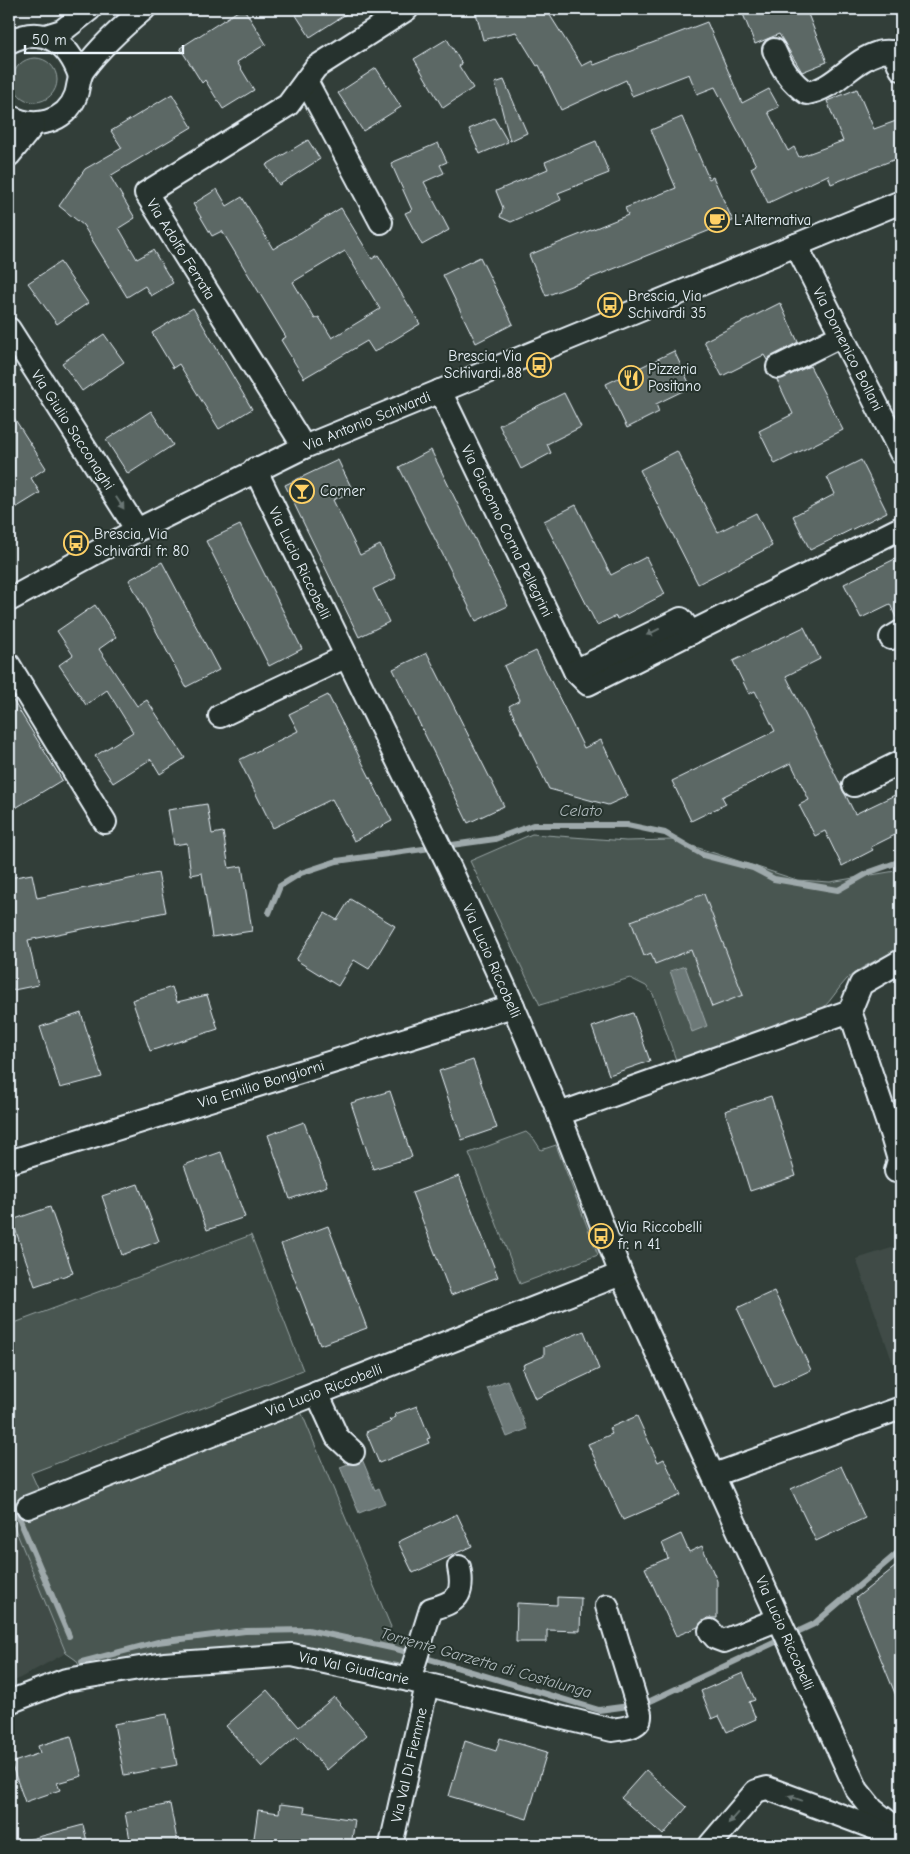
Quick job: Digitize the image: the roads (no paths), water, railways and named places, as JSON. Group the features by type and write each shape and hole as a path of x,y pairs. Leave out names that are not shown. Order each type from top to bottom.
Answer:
{"street":[{"path":"9,42 21,36 40,35 67,28 90,9"},
{"path":"9,116 21,122 34,124 50,121 63,113 76,96 80,76 102,47 144,9"},
{"name":"Via Adolfo Ferrata","path":"304,447 146,193 288,105 316,67 407,9"},
{"path":"9,23 64,47 73,60 80,76"},
{"path":"774,50 781,66 795,86 807,93 821,91 848,70 878,53 899,56"},
{"path":"306,81 381,222"},
{"path":"9,155 34,124"},
{"name":"Via Antonio Schivardi","path":"10,599 137,530 304,447 901,202"},
{"name":"Via Domenico Bollani","path":"796,244 901,453"},
{"name":"Via Giulio Sacconaghi","path":"9,329 137,530"},
{"path":"778,367 842,335"},
{"name":"Via Giacomo Corna Pellegrini","path":"440,391 575,671 588,684 901,528"},
{"name":"Via Lucio Riccobelli","path":"255,470 450,868 513,1006 559,1114 621,1274 857,1790 873,1810 901,1832"},
{"path":"220,716 346,657"},
{"path":"9,665 104,822"},
{"path":"854,785 901,762"},
{"path":"901,961 861,984 850,1011 899,1160 896,1171 901,1168"},
{"name":"Via Emilio Bongiorni","path":"9,1162 513,1006"},
{"path":"559,1114 850,1011"},
{"name":"Via Lucio Riccobelli","path":"28,1507 621,1274"},
{"path":"317,1393 337,1437 352,1452"},
{"path":"714,1475 901,1408"},
{"name":"Via Val Di Fiemme","path":"392,1845 420,1643 431,1609 452,1603 458,1594 462,1584 459,1567"},
{"name":"Via Val Giudicarie","path":"9,1702 66,1680 164,1664 292,1655 416,1677 612,1730 638,1712 607,1606"},
{"path":"710,1631 716,1638 724,1640 784,1631"},
{"path":"710,1845 756,1791 767,1788 901,1838"},
{"path":"834,1812 851,1807 857,1790"}],"waterway":[{"name":"Celato","path":"269,913 280,886 301,873 337,861 495,839 533,825 627,825 665,833 703,855 753,868 774,879 838,890 870,872 901,861"},
{"name":"Torrente Garzetta di Costalunga","path":"9,1494 69,1636"},
{"name":"Torrente Garzetta di Costalunga","path":"82,1662 158,1642 245,1631 308,1630 396,1649 599,1710 644,1704 814,1624 901,1550"}],"place":[{"name":"L'Alternativa","path":"717,220"},
{"name":"Brescia, Via Schivardi 35","path":"610,305"},
{"name":"Brescia, Via Schivardi 88","path":"539,365"},
{"name":"Pizzeria Positano","path":"631,378"},
{"name":"Corner","path":"302,491"},
{"name":"Brescia, Via Schivardi fr. 80","path":"76,543"},
{"name":"Via Riccobelli fr. n 41","path":"601,1236"}]}
